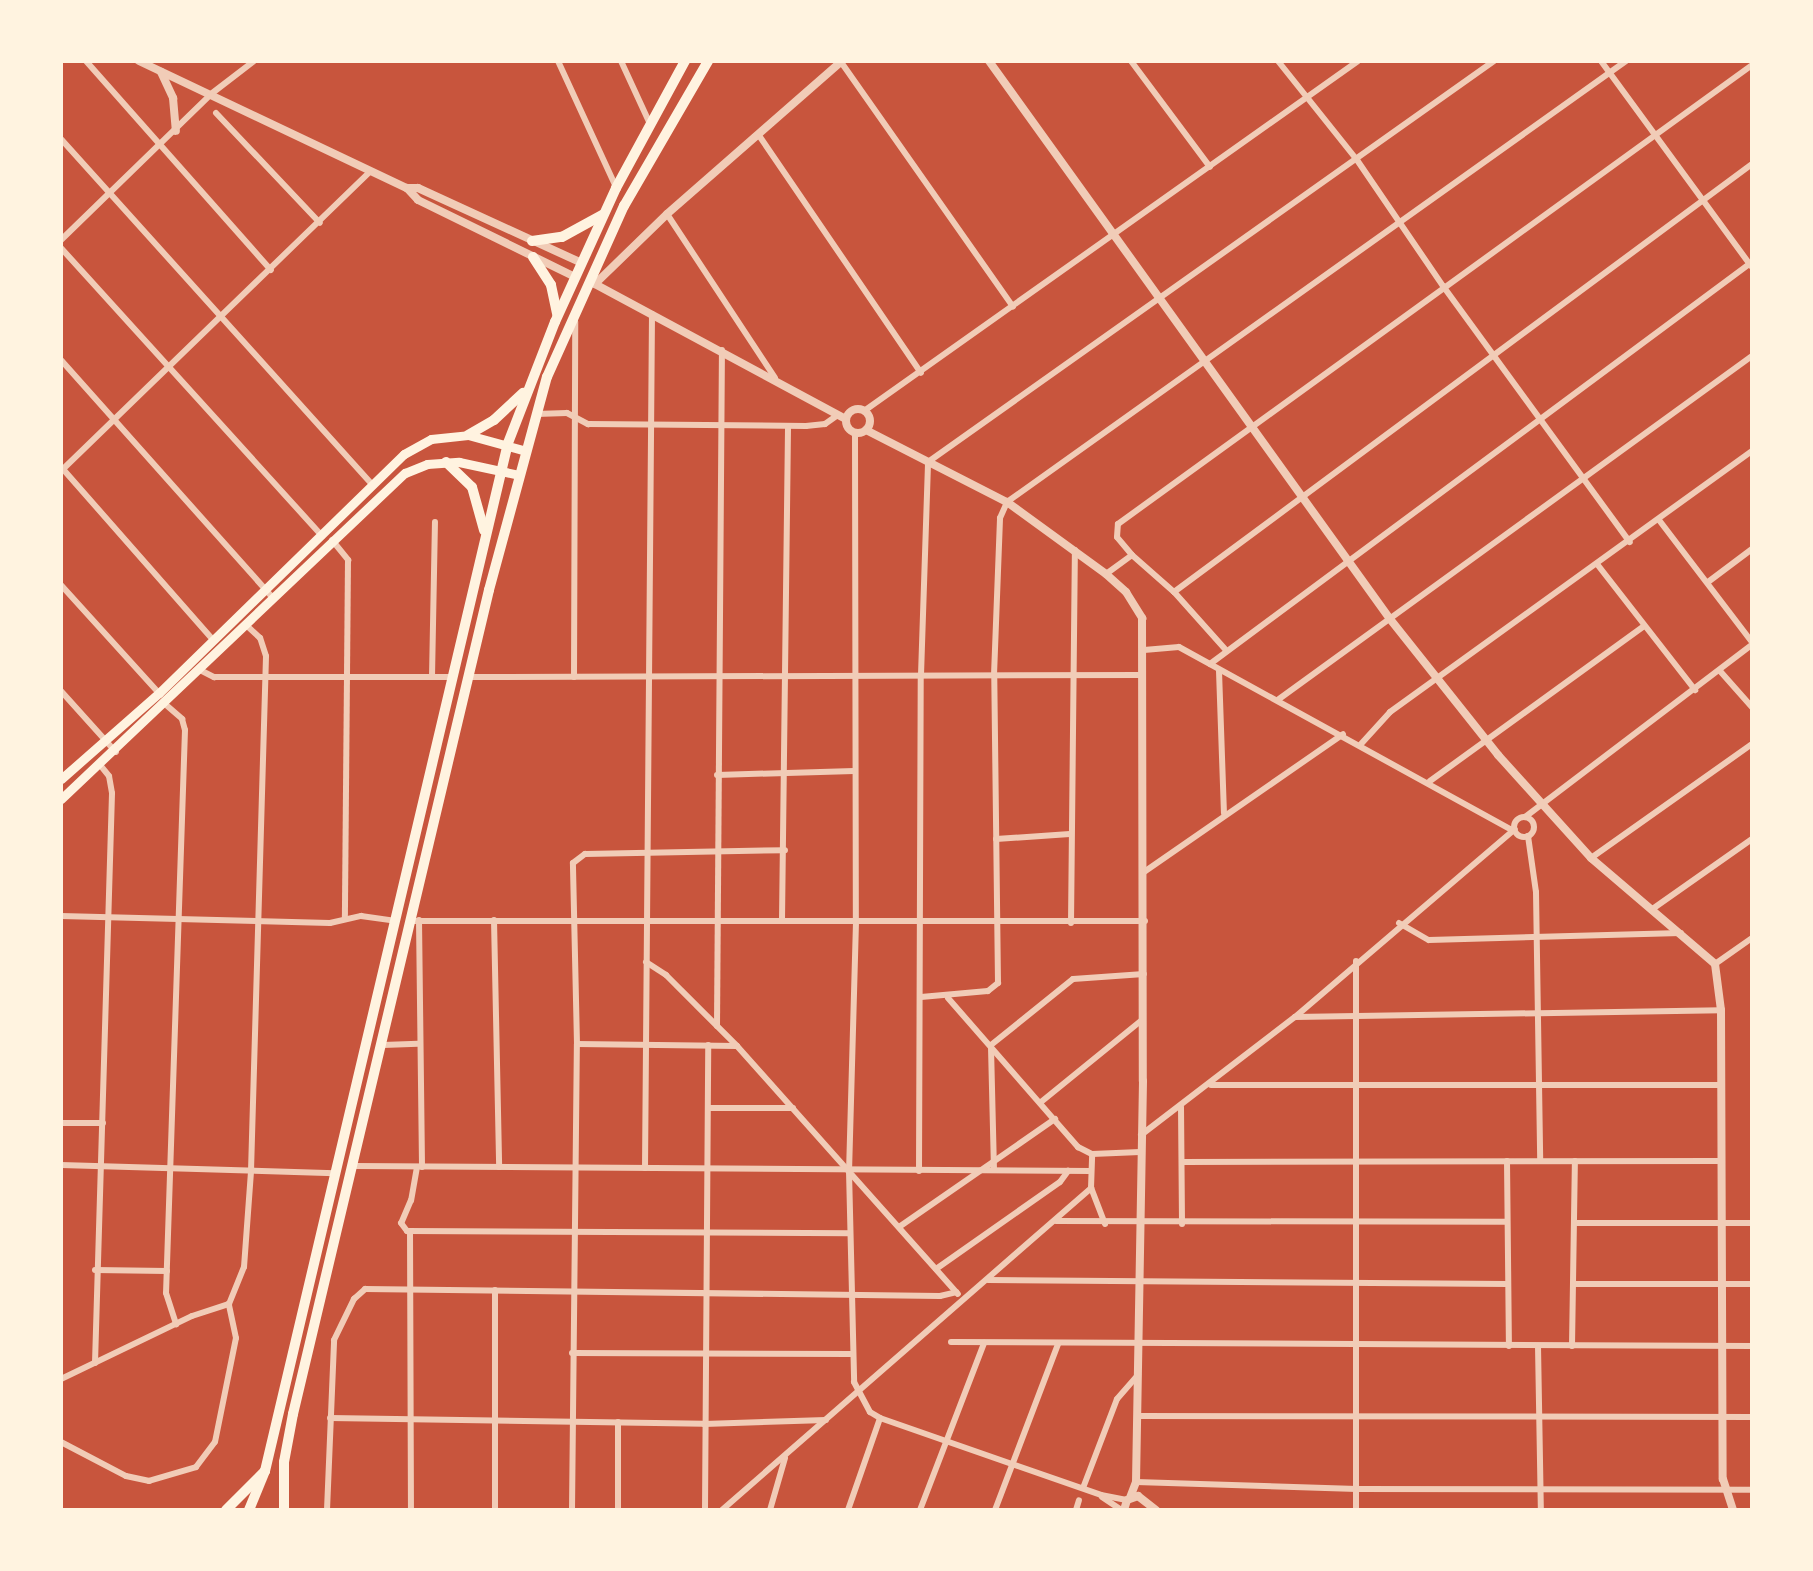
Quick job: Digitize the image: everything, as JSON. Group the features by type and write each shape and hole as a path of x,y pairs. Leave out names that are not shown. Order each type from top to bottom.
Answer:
{"main road":[{"path":"249,1510 265,1471 396,921 484,535 508,443 527,388 616,188 649,122 685,61"},
{"path":"284,1510 289,1430 415,921 468,677 526,451 574,310 591,283 630,195 708,61"},
{"path":"532,241 562,237 604,214"},
{"path":"533,257 551,285 557,318"},
{"path":"61,779 159,693 372,485 416,446 468,435 494,420 527,388"},
{"path":"468,435 508,443 526,451"},
{"path":"61,799 116,752 332,540 405,473 446,462 519,475"},
{"path":"446,462 472,487 484,535"},
{"path":"226,1510 265,1471"}],"street":[{"path":"86,61 271,270"},
{"path":"139,61 407,188 418,200 575,277"},
{"path":"61,240 176,131 211,94 246,63 254,61"},
{"path":"558,61 616,188"},
{"path":"621,61 649,122"},
{"path":"989,61 1112,236 1253,425 1346,560 1538,804 1591,858 1651,910 1683,933 1715,964 1721,1010 1726,1489 1733,1510"},
{"path":"1131,61 1210,167"},
{"path":"1278,61 1357,160 1443,286 1630,542"},
{"path":"537,414 568,413 588,424 788,426 825,424 853,410 864,411 1357,61"},
{"path":"928,462 1161,301 1494,61"},
{"path":"1210,664 1225,649 1751,265 1701,202 1601,61"},
{"path":"920,998 948,998 996,987 994,675 1000,517 1007,502 1626,61"},
{"path":"1013,307 842,62 591,283 775,378 842,417 855,433 856,922 849,1171 852,1354 857,1394 870,1412 880,1418 1101,1495 1129,1499 1142,1496"},
{"path":"1225,649 1174,592 1132,555 1117,537 1118,524 1443,286 1752,65"},
{"path":"161,72 173,97 176,131"},
{"path":"216,113 320,223"},
{"path":"758,134 921,373"},
{"path":"61,139 372,485"},
{"path":"1174,592 1303,498 1493,352 1752,164"},
{"path":"213,640 62,469 371,172"},
{"path":"407,188 418,188 582,263"},
{"path":"667,214 775,378"},
{"path":"61,248 322,536"},
{"path":"574,310 577,419 574,677"},
{"path":"645,1168 644,852 649,676 652,314"},
{"path":"717,1026 716,852 722,350"},
{"path":"1279,699 1585,480 1752,356"},
{"path":"61,360 273,598"},
{"path":"864,411 870,420 866,430"},
{"path":"782,920 785,850 788,426"},
{"path":"855,433 866,430 1007,502 1106,574 1138,608 1144,650 1145,921 1136,1483 1122,1510 1101,1495"},
{"path":"1361,744 1390,712 1630,542 1752,451"},
{"path":"919,1171 921,675 928,462"},
{"path":"1140,1136 1211,1085 1295,1017 1399,923 1513,829 1517,821 1538,804 1695,690 1752,643 1658,520"},
{"path":"432,677 435,522"},
{"path":"332,540 348,560 345,918"},
{"path":"1708,582 1752,549"},
{"path":"1071,923 1074,550"},
{"path":"1106,574 1132,555"},
{"path":"1597,564 1643,627 1695,690"},
{"path":"61,585 159,693"},
{"path":"61,1442 141,1480 163,1480 202,1463 215,1442 235,1344 229,1304 244,1267 251,1171 265,677 263,643 246,625"},
{"path":"1430,781 1489,741 1643,627"},
{"path":"1144,650 1180,648 1430,781 1520,835 1528,836"},
{"path":"200,670 214,677 453,677"},
{"path":"1219,671 1224,813"},
{"path":"1720,671 1752,707"},
{"path":"468,677 1143,675"},
{"path":"61,691 116,752"},
{"path":"165,704 182,719 185,730 167,1271 167,1301 176,1324"},
{"path":"1144,872 1224,813 1343,734"},
{"path":"1591,858 1752,744"},
{"path":"95,1363 95,1270 103,1123 113,793 100,765"},
{"path":"717,775 855,771"},
{"path":"1525,817 1534,825 1528,836 1535,866 1540,1161"},
{"path":"996,839 1070,834"},
{"path":"1651,910 1752,839"},
{"path":"572,1510 572,1292 577,1044 575,858 644,852 785,850"},
{"path":"61,916 330,923 345,918 396,921"},
{"path":"494,919 499,1167"},
{"path":"850,1233 410,1231 401,1223 419,1167 415,921 1145,921"},
{"path":"1399,923 1429,940 1683,933"},
{"path":"1715,964 1752,937"},
{"path":"1356,961 1359,1346 1356,1510"},
{"path":"646,962 666,975 737,1046 957,1292 962,1302"},
{"path":"991,1045 1073,979 1144,974"},
{"path":"948,998 1078,1147 1092,1154 1140,1152"},
{"path":"1295,1017 1721,1010"},
{"path":"1041,1102 1142,1020"},
{"path":"383,1045 418,1044"},
{"path":"577,1044 737,1046"},
{"path":"705,1510 708,1045"},
{"path":"991,1045 994,1170"},
{"path":"1211,1085 1721,1086"},
{"path":"1181,1107 1182,1224"},
{"path":"708,1108 793,1108"},
{"path":"899,1227 1055,1119"},
{"path":"61,1123 103,1123"},
{"path":"1092,1154 1091,1188 1105,1224"},
{"path":"1507,1161 1509,1346"},
{"path":"1572,1346 1575,1161"},
{"path":"1182,1162 1721,1161"},
{"path":"61,1166 335,1173"},
{"path":"355,1166 1091,1171"},
{"path":"936,1269 1060,1182 1068,1171"},
{"path":"722,1510 1091,1188"},
{"path":"1056,1221 1105,1224 1507,1223"},
{"path":"1574,1223 1752,1223"},
{"path":"410,1231 411,1510"},
{"path":"95,1270 167,1271"},
{"path":"988,1280 1508,1284"},
{"path":"1573,1284 1752,1284"},
{"path":"327,1510 334,1340 354,1298 369,1288 940,1296 957,1292"},
{"path":"495,1290 495,1510"},
{"path":"61,1379 176,1324 229,1304"},
{"path":"951,1342 1752,1346"},
{"path":"920,1510 984,1343"},
{"path":"995,1510 1058,1344"},
{"path":"1538,1346 1541,1510"},
{"path":"572,1353 852,1354"},
{"path":"1083,1488 1117,1399 1138,1375"},
{"path":"1138,1416 1752,1418"},
{"path":"330,1418 704,1424 826,1420"},
{"path":"848,1510 880,1418"},
{"path":"618,1422 618,1510"},
{"path":"769,1510 785,1457"},
{"path":"1136,1483 1357,1489 1752,1490"},
{"path":"1136,1483 1153,1509"},
{"path":"1076,1510 1079,1500"}]}
